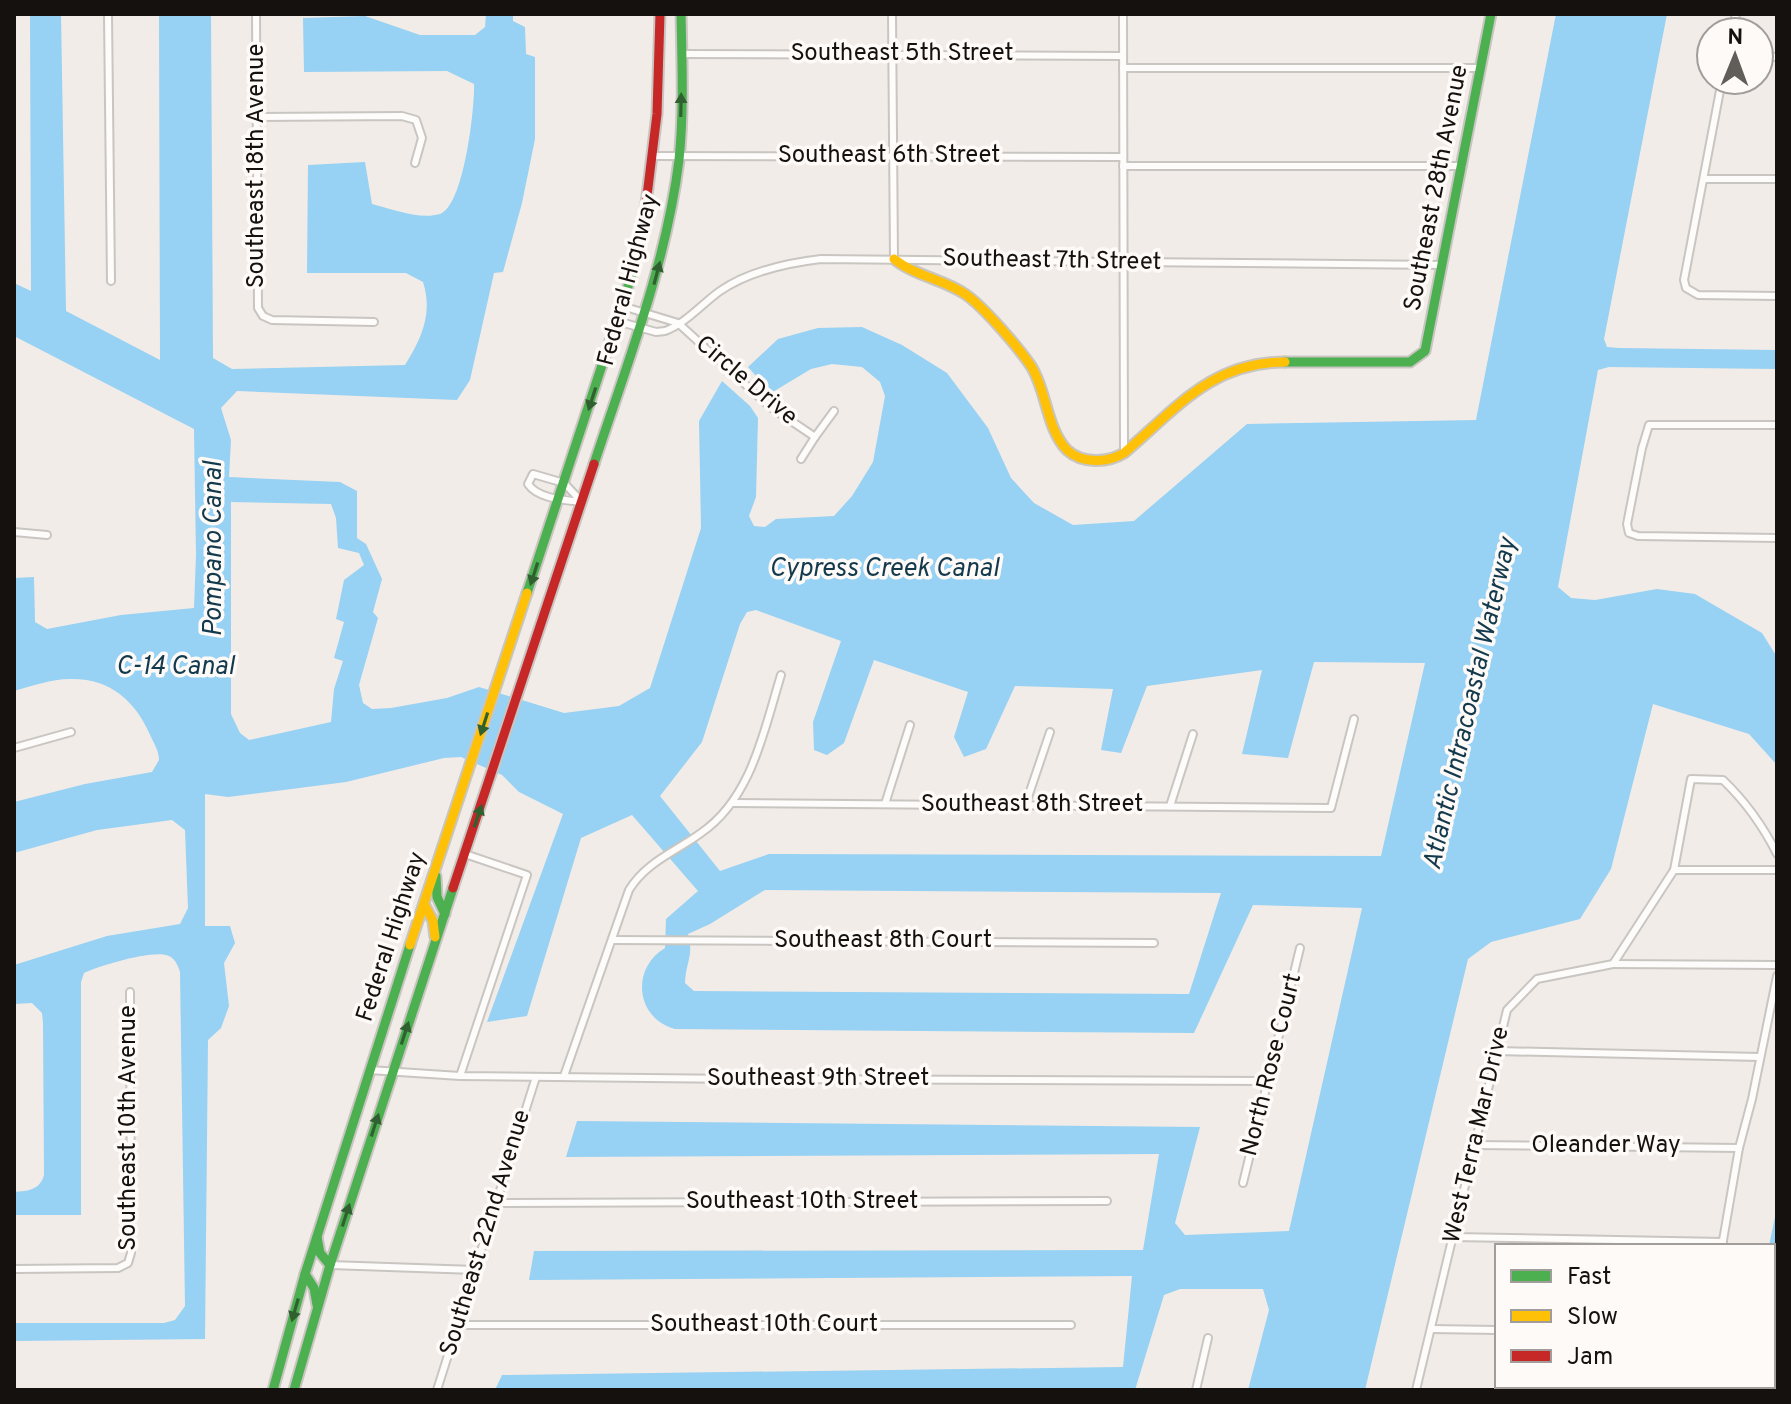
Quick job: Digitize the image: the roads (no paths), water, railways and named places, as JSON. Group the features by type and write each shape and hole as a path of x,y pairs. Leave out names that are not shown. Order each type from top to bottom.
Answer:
{"main road":[{"name":"Federal Highway","path":"273,1390 316,1235 559,500 643,232 660,91 660,14"},
{"name":"Federal Highway","path":"294,1390 317,1307 392,1073 645,313 667,233 679,156 681,14"},
{"name":"Southeast 28th Avenue","path":"1124,453 1208,383 1246,365 1264,362 1410,362 1425,351 1491,14"},
{"path":"894,259 905,268 965,294 1005,334 1032,368 1058,437 1069,452 1092,461 1114,459 1124,453"},
{"path":"436,870 437,897 445,914"},
{"path":"424,904 433,921 435,943"},
{"path":"316,1235 320,1253 330,1265"},
{"path":"305,1274 314,1288 317,1307"}],"street":[{"path":"108,14 111,281"},
{"name":"Southeast 18th Avenue","path":"256,14 258,308 263,316 272,320 374,322"},
{"path":"892,14 894,259"},
{"path":"1123,14 1124,453"},
{"name":"Southeast 5th Street","path":"682,54 1123,56"},
{"path":"1123,68 1481,68"},
{"path":"1719,96 1684,280 1686,288 1698,295 1777,296"},
{"path":"257,117 402,116 416,120 422,138 415,163"},
{"name":"Southeast 6th Street","path":"654,156 1123,157"},
{"path":"1123,166 1463,166"},
{"path":"1704,179 1777,179"},
{"name":"Southeast 7th Street","path":"678,323 722,289 769,270 821,259 1443,265"},
{"path":"622,306 678,323"},
{"path":"617,321 665,331 678,323"},
{"name":"Circle Drive","path":"678,323 769,406 815,437"},
{"name":"Circle Drive","path":"801,459 834,411"},
{"path":"1777,425 1649,425 1628,516 1629,533 1638,536 1777,538"},
{"path":"533,474 538,474 564,483 582,502 559,500 532,490 528,487 528,480 533,474"},
{"path":"14,532 47,535"},
{"path":"564,1076 629,890 636,878 660,858 702,833 732,803 752,765 781,675"},
{"name":"Southeast 8th Street","path":"732,803 1331,808 1354,719"},
{"path":"885,804 910,725"},
{"path":"14,748 71,732"},
{"path":"1025,806 1050,732"},
{"path":"1170,806 1193,734"},
{"path":"1613,964 1674,870 1691,779 1723,780 1743,799 1777,854"},
{"path":"460,1076 527,875 465,854"},
{"path":"1674,870 1777,870"},
{"name":"Southeast 8th Court","path":"612,940 1154,943"},
{"name":"North Rose Court","path":"1243,1183 1300,948"},
{"name":"West Terra Mar Drive","path":"1416,1390 1507,1010 1537,979 1613,964 1777,965"},
{"path":"1452,1237 1722,1244 1739,1148 1777,976"},
{"name":"Southeast 10th Avenue","path":"14,1269 118,1268 128,1263 131,1253 130,992"},
{"path":"1497,1051 1760,1057"},
{"name":"Southeast 9th Street","path":"369,1070 536,1077 1267,1081"},
{"name":"Southeast 22nd Avenue","path":"437,1390 536,1077"},
{"name":"Oleander Way","path":"1473,1145 1739,1148"},
{"name":"Southeast 10th Street","path":"497,1203 1107,1201"},
{"path":"330,1265 475,1270"},
{"name":"Southeast 10th Court","path":"458,1325 1071,1325"},
{"path":"1431,1329 1495,1330"},
{"path":"1196,1390 1208,1338"}],"water":[{"path":"30,14 61,14 66,311 160,360 159,14 211,14 213,358 232,369 405,365 424,325 427,304 423,282 406,273 307,273 308,165 365,162 372,204 415,215 440,214 456,194 462,175 470,133 474,84 447,71 304,72 303,18 365,16 420,35 475,35 485,27 486,14 513,14 513,21 525,27 526,54 535,57 535,139 503,272 494,273 470,380 457,400 237,391 221,408 231,440 229,477 340,482 357,491 357,538 366,544 382,579 373,612 378,618 359,685 363,703 372,709 447,698 479,687 564,713 619,706 650,688 701,528 699,421 722,381 750,406 758,418 756,497 749,516 754,526 765,527 776,519 834,516 852,496 873,462 885,396 880,382 862,367 832,364 811,369 771,393 748,367 778,339 818,328 862,327 902,345 947,373 988,428 1011,478 1034,503 1073,525 1134,521 1247,424 1476,420 1556,14 1667,14 1604,339 1607,347 1619,348 1777,350 1777,369 1609,367 1598,370 1558,587 1571,598 1595,600 1657,589 1695,594 1762,633 1777,657 1777,765 1749,734 1653,704 1611,869 1580,919 1491,942 1468,959 1365,1390 1248,1390 1269,1310 1263,1289 1180,1289 1164,1295 1135,1390 495,1390 502,1375 1123,1367 1132,1276 529,1280 534,1251 1143,1250 1159,1154 566,1157 577,1121 1200,1127 1175,1223 1185,1235 1289,1231 1362,908 1253,905 1194,1033 675,1029 652,1015 645,1004 643,980 654,957 665,948 666,919 698,891 632,815 581,838 527,1016 487,1022 563,814 519,792 502,775 461,757 444,758 346,782 228,797 205,794 205,926 230,926 235,943 224,963 229,1006 221,1028 208,1040 205,1339 14,1341 14,1323 164,1323 175,1320 185,1306 180,972 169,956 139,956 84,973 81,982 81,1215 14,1215 14,1192 36,1187 44,1175 42,1013 32,1003 14,1004 14,965 107,936 180,924 188,908 185,830 172,820 97,830 14,853 14,802 85,784 152,772 159,760 138,713 109,687 70,679 49,681 14,691 14,578 34,577 35,622 47,629 121,615 194,608 196,555 194,429 14,336 14,283 31,291","holes":["231,502 331,504 336,518 338,548 359,553 364,565 344,580 336,619 344,622 334,658 343,661 334,689 331,722 249,740 240,733 231,714","756,610 841,641 813,722 814,750 827,755 844,743 874,660 968,692 954,737 964,757 986,749 1015,686 1113,689 1101,750 1121,753 1147,686 1262,670 1242,754 1288,758 1314,662 1425,663 1381,856 769,854 720,871 660,796 702,742 740,624 747,612","765,890 1221,893 1189,994 694,991 685,983 690,953 688,934"]},
{"path":"1777,1207 1777,1390 1738,1390 1775,1388 1775,1244 1769,1244"}],"water label":[{"name":"Pompano Canal","path":"214,549"},
{"name":"Cypress Creek Canal","path":"884,569"},
{"name":"C-14 Canal","path":"175,667"},
{"name":"Atlantic Intracoastal Waterway","path":"1471,704"}]}
